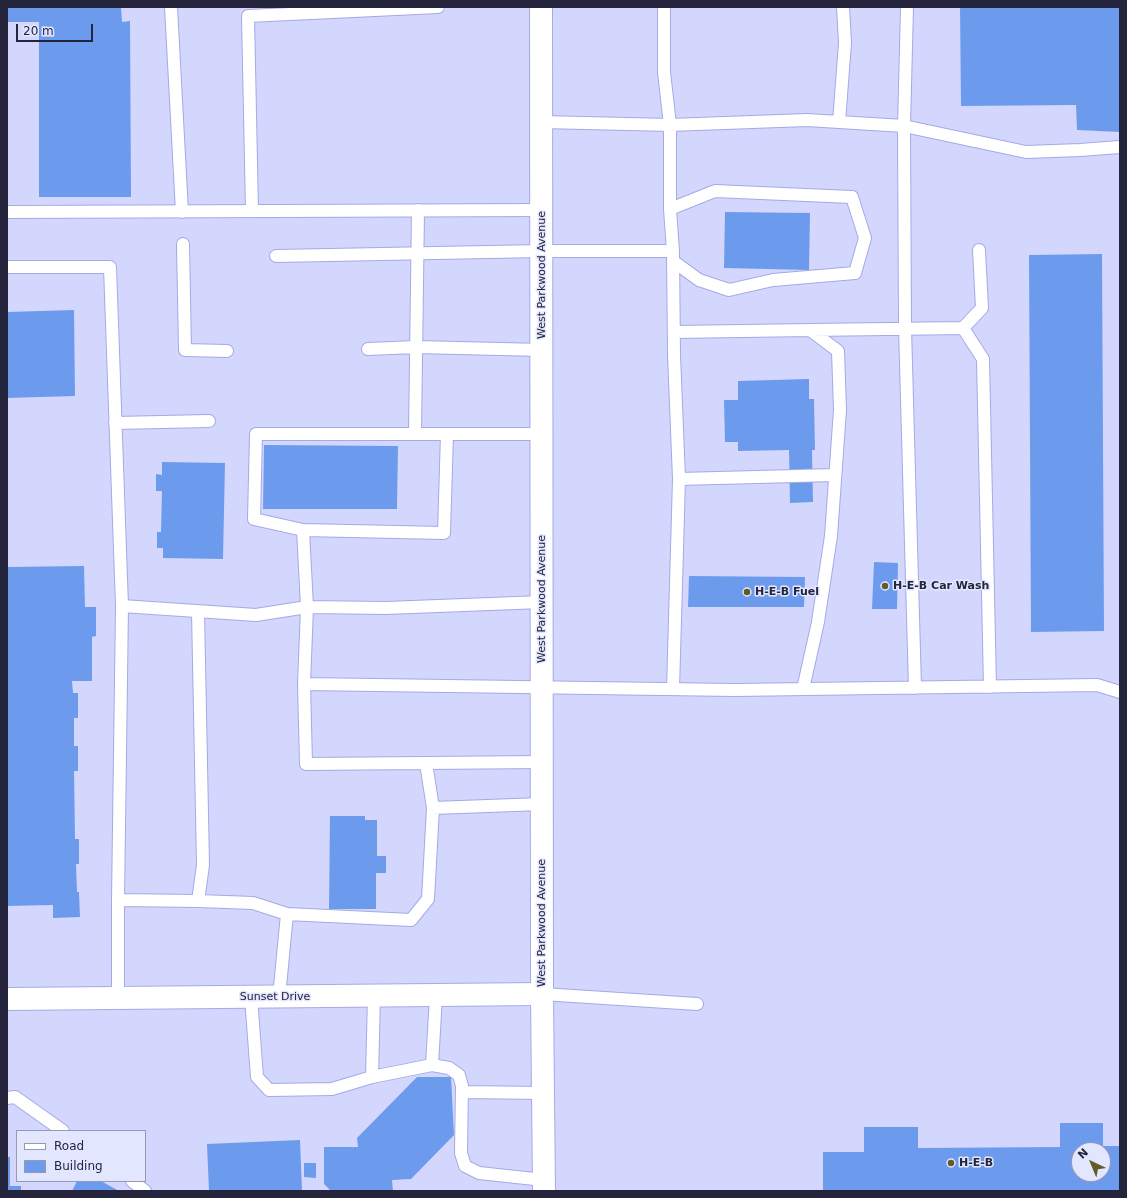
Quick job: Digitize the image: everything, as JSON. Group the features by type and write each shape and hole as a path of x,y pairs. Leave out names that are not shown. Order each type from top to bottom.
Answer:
{"main road":[{"name":"West Parkwood Avenue","path":"541,7 542,994 544,1186"},
{"name":"Sunset Drive","path":"7,999 542,994"}],"lane":[{"path":"171,7 182,212"},
{"path":"252,211 248,16 438,7"},
{"path":"664,7 664,72 670,124 670,209 673,256 679,478 673,689"},
{"path":"839,122 845,43 843,7"},
{"path":"907,7 904,126 905,328 915,688"},
{"path":"542,122 670,124 808,120 904,126 1026,152 1120,147"},
{"path":"276,256 542,251 673,256 699,280 729,290 772,280 855,273 865,238 852,197 715,191 670,209"},
{"path":"414,434 418,210"},
{"path":"7,212 542,210"},
{"path":"183,244 185,350 227,351"},
{"path":"674,332 963,328 982,308 978,250"},
{"path":"7,267 110,267 122,606 118,998"},
{"path":"963,328 983,359 990,687"},
{"path":"803,690 818,622 831,536 840,410 838,351 810,330"},
{"path":"368,349 416,347 542,350"},
{"path":"115,423 209,421"},
{"path":"447,434 444,533 303,530 254,519 256,434 414,434 447,434 542,434"},
{"path":"679,478 835,475"},
{"path":"303,530 307,607 304,684 306,764 542,762"},
{"path":"122,606 256,615 307,607 386,608 542,602"},
{"path":"198,611 204,865 198,901"},
{"path":"304,684 735,690 1097,685 1120,692"},
{"path":"118,900 253,902 286,914 411,920 428,899 433,808 426,763"},
{"path":"433,808 542,804"},
{"path":"279,997 286,914"},
{"path":"542,994 697,1004"},
{"path":"372,1077 374,996"},
{"path":"432,1065 436,996"},
{"path":"251,997 257,1077 269,1090 332,1090 372,1077 432,1065 449,1068 459,1075 462,1086 461,1153 465,1166 479,1173 544,1186"},
{"path":"462,1092 543,1093"},
{"path":"7,1098 15,1097 62,1130"},
{"path":"133,1182 145,1191"}],"building":[{"path":"7,7 121,7 122,22 130,21 131,197 39,197 39,22 7,22"},
{"path":"960,7 1120,7 1120,132 1077,130 1076,105 961,106"},
{"path":"725,212 810,213 809,270 724,268"},
{"path":"1102,254 1104,631 1031,632 1029,255"},
{"path":"74,310 75,396 7,398 7,312"},
{"path":"809,379 809,399 814,399 815,450 812,450 813,502 790,503 789,450 738,451 738,442 725,442 724,400 738,400 738,381"},
{"path":"264,445 398,446 397,509 263,509"},
{"path":"162,462 225,463 223,559 163,558 163,548 157,548 157,532 161,532 162,491 156,491 156,474 162,475"},
{"name":"H-E-B Car Wash","path":"874,562 898,563 897,609 872,609"},
{"path":"84,566 85,607 96,607 96,636 92,637 92,681 72,681 73,693 78,693 78,718 74,718 74,746 78,746 78,771 74,771 75,839 79,839 79,864 76,864 80,917 53,918 53,905 7,906 7,567"},
{"name":"H-E-B Fuel","path":"689,576 805,577 804,607 688,607"},
{"path":"330,816 365,816 365,820 377,820 377,856 386,856 386,873 376,873 376,909 329,909"},
{"path":"417,1077 451,1077 454,1135 411,1179 392,1180 393,1191 331,1191 324,1184 324,1147 358,1147 357,1138"},
{"name":"H-E-B","path":"1060,1123 1103,1123 1103,1142 1071,1142 1071,1182 1111,1182 1111,1146 1120,1146 1120,1191 823,1191 823,1152 864,1152 864,1127 918,1127 918,1148 1060,1147"},
{"path":"300,1140 302,1191 209,1191 207,1144"},
{"path":"7,1157 10,1157 10,1186 21,1186 21,1191 7,1191"},
{"path":"304,1163 316,1163 316,1178 304,1177"},
{"path":"76,1182 103,1182 119,1191 72,1191"}],"place":[{"name":"H-E-B Car Wash","path":"885,586"},
{"name":"H-E-B Fuel","path":"747,592"},
{"name":"H-E-B","path":"951,1163"}]}
